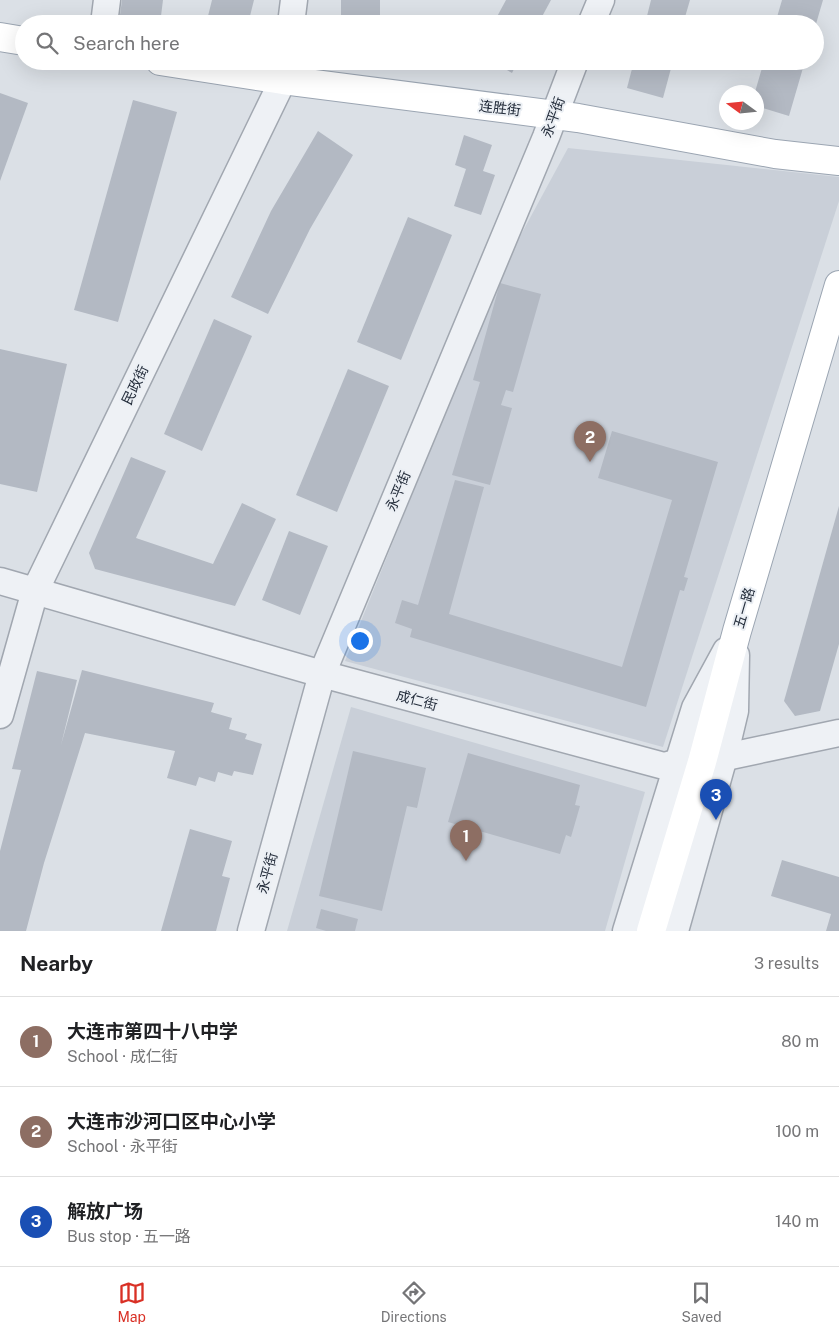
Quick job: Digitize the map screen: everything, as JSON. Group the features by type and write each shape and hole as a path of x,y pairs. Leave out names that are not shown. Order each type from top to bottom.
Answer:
{"main road":[{"path":"0,37 15,40"},
{"name":"连胜街","path":"284,71 578,118 775,154 839,161"},
{"name":"五一路","path":"651,931 839,285"}],"street":[{"path":"105,15 107,0"},
{"path":"292,15 294,0"},
{"path":"595,15 601,0"},
{"name":"永平街","path":"251,931 322,674 572,70"},
{"name":"民政街","path":"0,715 34,591 284,71"},
{"path":"822,341 839,317"},
{"name":"成仁街","path":"0,581 322,674 664,766 839,732"},
{"path":"626,931 702,760"},
{"path":"675,931 702,760"}],"shaded area":[{"path":"568,148 839,177 839,201 663,747 345,661 505,264"},
{"path":"351,707 645,792 605,931 287,931"}],"building":[{"path":"122,0 163,0 161,15 120,15"},
{"path":"212,0 254,0 250,15 208,15"},
{"path":"341,0 380,0 380,15 341,15"},
{"path":"506,0 551,0 543,15 498,15"},
{"path":"651,0 690,0 686,15 647,15"},
{"path":"782,0 823,0 819,15 778,15"},
{"path":"632,70 671,70 663,98 627,88"},
{"path":"761,70 802,70 789,116 764,108 764,85 757,85"},
{"path":"0,93 28,103 0,181"},
{"path":"133,100 177,112 118,322 74,310"},
{"path":"318,131 353,155 310,229 268,314 231,297 271,211"},
{"path":"464,135 492,145 483,171 495,175 481,215 454,206 466,169 455,165"},
{"path":"408,217 452,235 401,360 357,342"},
{"path":"500,283 541,294 513,392 506,390 501,405 512,408 490,485 452,475 480,382 473,380"},
{"path":"214,319 252,336 202,451 164,434"},
{"path":"0,349 67,364 37,492 0,484"},
{"path":"348,369 389,386 337,512 296,495"},
{"path":"612,431 718,462 684,577 688,578 684,591 680,590 646,707 410,637 412,629 395,623 402,600 418,605 455,480 484,487 449,614 622,667 672,500 598,478"},
{"path":"131,457 166,471 136,538 213,564 242,503 276,519 235,606 95,569 89,553"},
{"path":"839,506 839,644 820,711 795,716 784,701"},
{"path":"289,531 328,546 300,615 262,600"},
{"path":"82,670 214,703 211,712 232,718 229,729 247,734 245,739 262,744 253,775 234,771 232,776 218,772 215,782 199,777 196,786 167,778 175,751 85,733 44,863 26,931 0,931 0,851 21,770 12,769 37,671 77,680 61,745"},
{"path":"353,751 426,768 417,808 407,806 382,911 319,896"},
{"path":"468,753 580,785 575,805 580,806 571,837 566,835 560,854 448,822"},
{"path":"190,829 232,841 222,876 230,878 216,931 161,931"},
{"path":"782,860 839,877 839,931 826,931 831,914 771,896"},
{"path":"321,909 358,919 355,931 326,931 316,928"}],"place":[{"name":"大连市沙河口区中心小学","path":"590,462"},
{"name":"解放广场","path":"716,820"},
{"name":"大连市第四十八中学","path":"466,861"}]}
